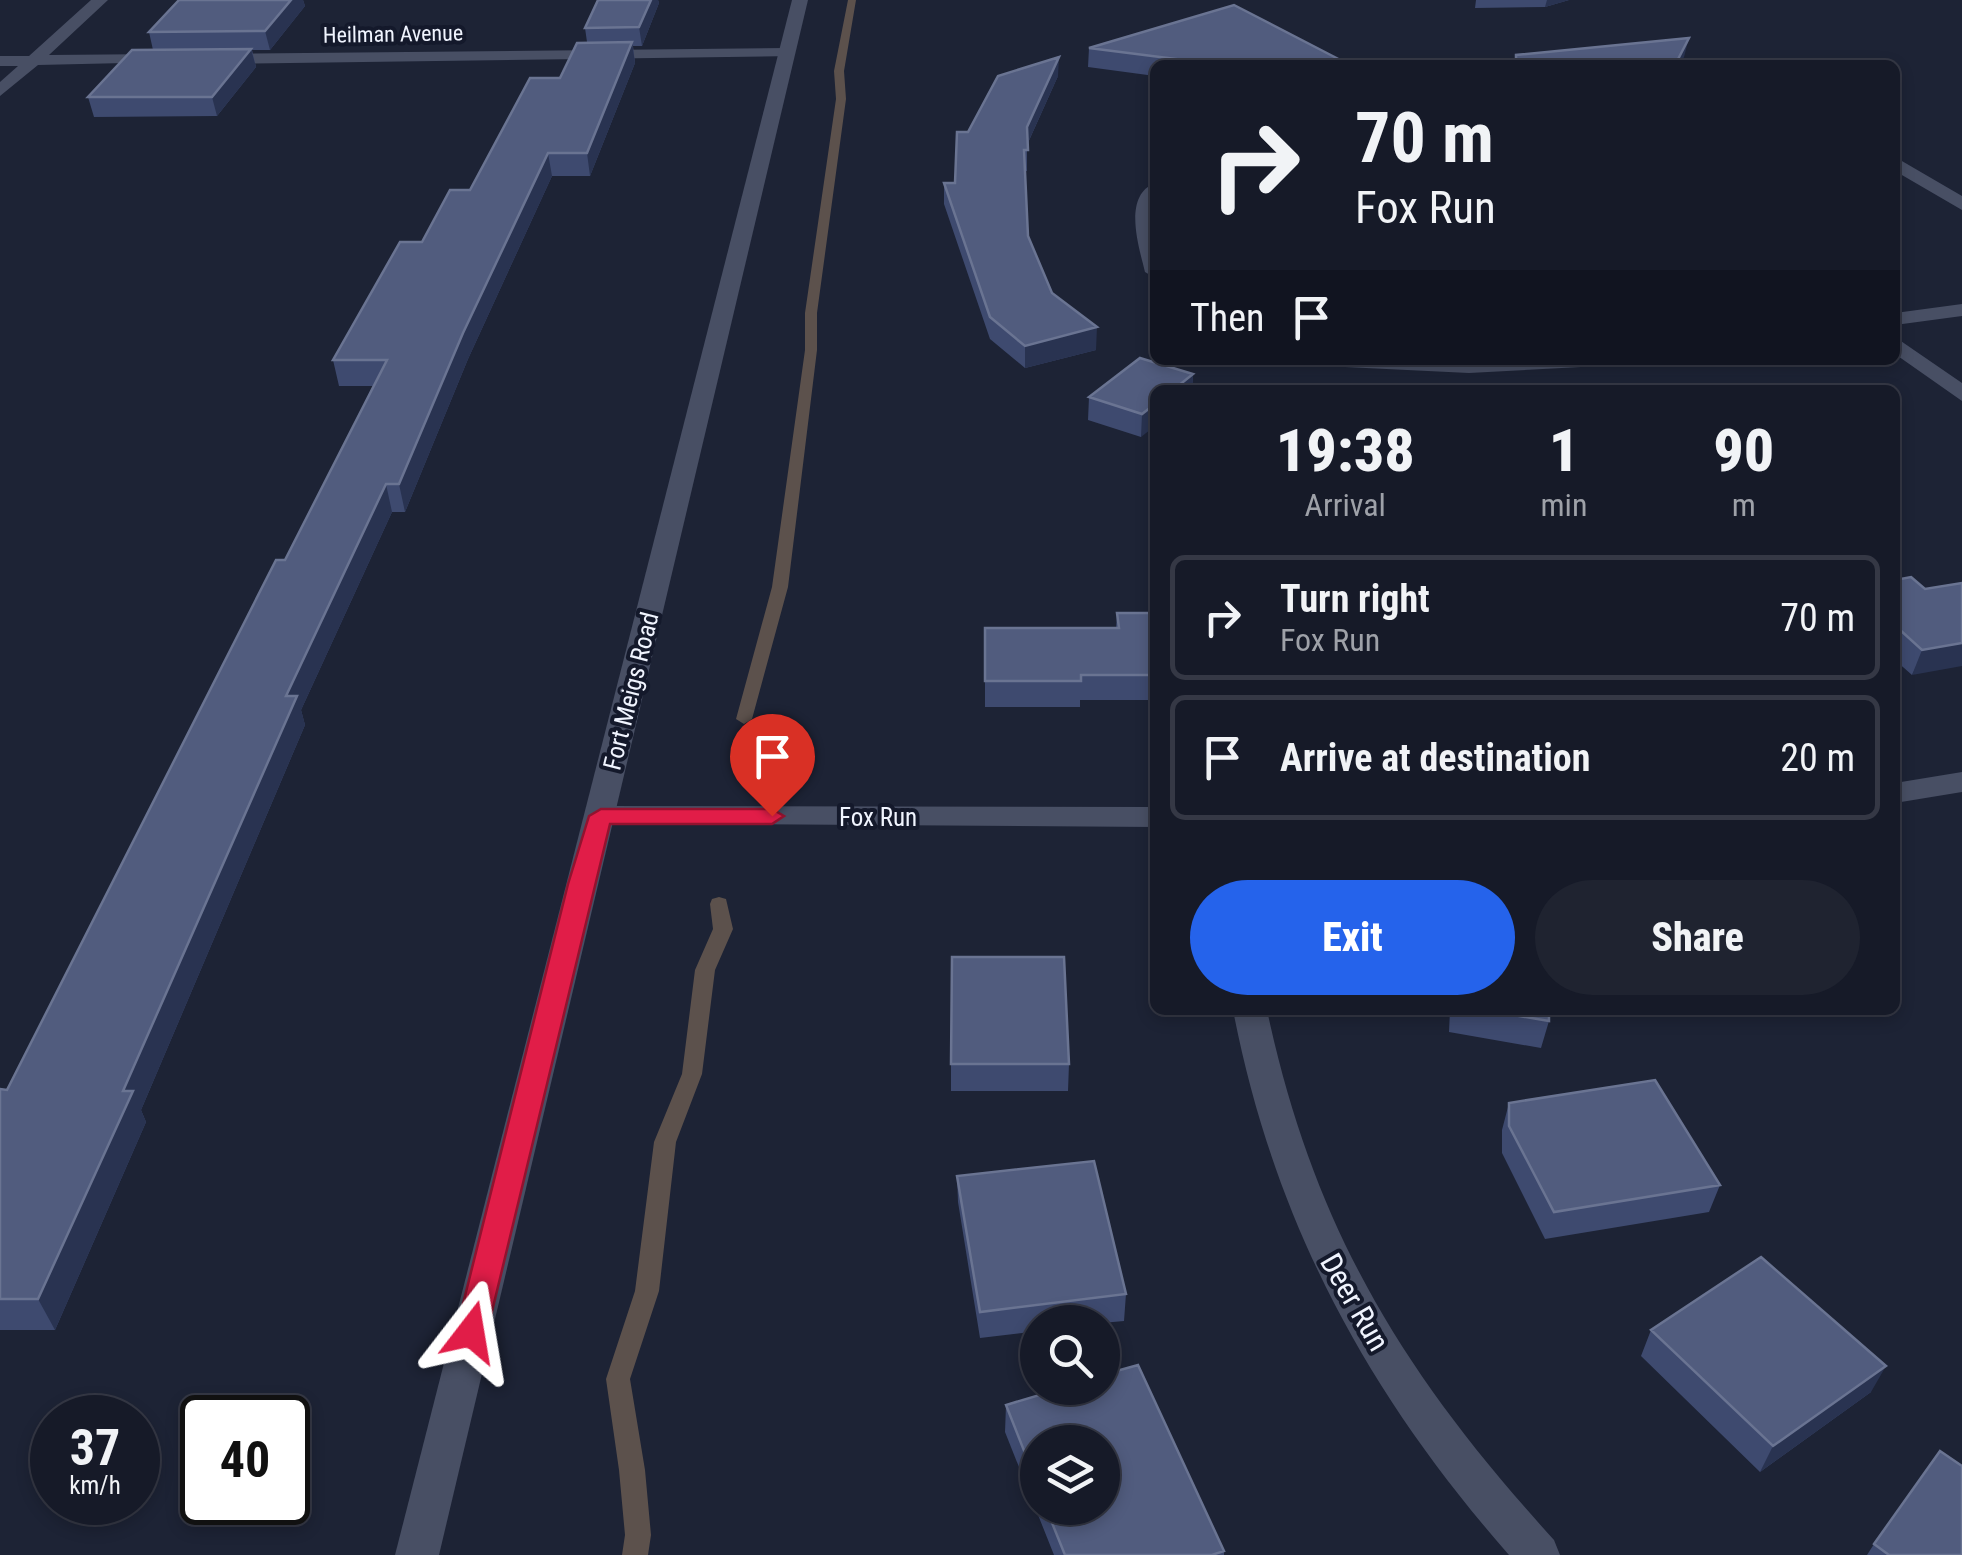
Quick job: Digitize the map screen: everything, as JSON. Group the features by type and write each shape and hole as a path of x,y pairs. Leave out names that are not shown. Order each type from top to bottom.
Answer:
{"street":[{"path":"0,91 100,0"},
{"name":"Fort Meigs Road","path":"417,1555 800,0"},
{"name":"Heilman Avenue","path":"0,61 786,53"},
{"path":"1900,166 1962,204"},
{"path":"1150,201 1143,217 1150,249"},
{"path":"1900,317 1962,310"},
{"path":"1900,348 1962,394"},
{"path":"1448,365 1488,365"},
{"path":"1900,793 1962,782"},
{"name":"Fox Run","path":"601,816 1150,817"},
{"name":"Deer Run","path":"1251,1015 1260,1074 1282,1154 1338,1282 1427,1422 1538,1555"}],"building":[{"path":"179,0 291,0 265,31 149,32"},
{"path":"598,0 651,0 639,27 585,28"},
{"path":"1234,5 1340,60 1184,60 1089,48"},
{"path":"1689,38 1678,60 1516,60 1516,55"},
{"path":"632,42 587,153 548,153 463,333 399,484 386,484 286,696 297,696 123,1091 133,1091 38,1299 0,1299 0,1089 7,1090 276,560 285,560 387,360 333,360 400,242 422,242 450,190 470,190 530,78 560,78 577,43"},
{"path":"251,49 212,97 88,97 132,50"},
{"path":"1059,57 1027,127 1028,150 1024,150 1028,236 1052,293 1097,327 1025,346 990,317 944,183 955,183 957,132 968,132 998,76"},
{"path":"1140,358 1150,361 1150,365 1193,374 1179,385 1150,385 1150,408 1142,414 1089,397"},
{"path":"1911,577 1925,589 1962,583 1962,643 1922,650 1900,630 1900,579"},
{"path":"1117,613 1150,613 1150,675 1081,675 1081,681 985,681 985,628 1119,628"},
{"path":"952,957 1064,957 1069,1064 951,1064"},
{"path":"1514,1015 1549,1015 1549,1021"},
{"path":"1655,1080 1720,1185 1554,1212 1509,1126 1509,1103"},
{"path":"1094,1161 1126,1294 980,1312 957,1176"},
{"path":"1761,1257 1886,1366 1773,1446 1651,1330"},
{"path":"1138,1365 1224,1551 1212,1555 1065,1555 1053,1525 1120,1525 1120,1425 1020,1425 1020,1440 1006,1405 1020,1401 1020,1405 1120,1405 1120,1370"},
{"path":"1940,1451 1962,1466 1962,1555 1889,1555 1874,1544"}],"waterway":[{"path":"744,719 780,587 811,350 811,313 841,99 839,71 852,0"},
{"path":"635,1555 638,1535 632,1470 618,1379 647,1291 665,1142 692,1074 705,970 723,929 719,904"}],"route":[{"path":"471,1332 580,884 601,816 772,816"}]}
